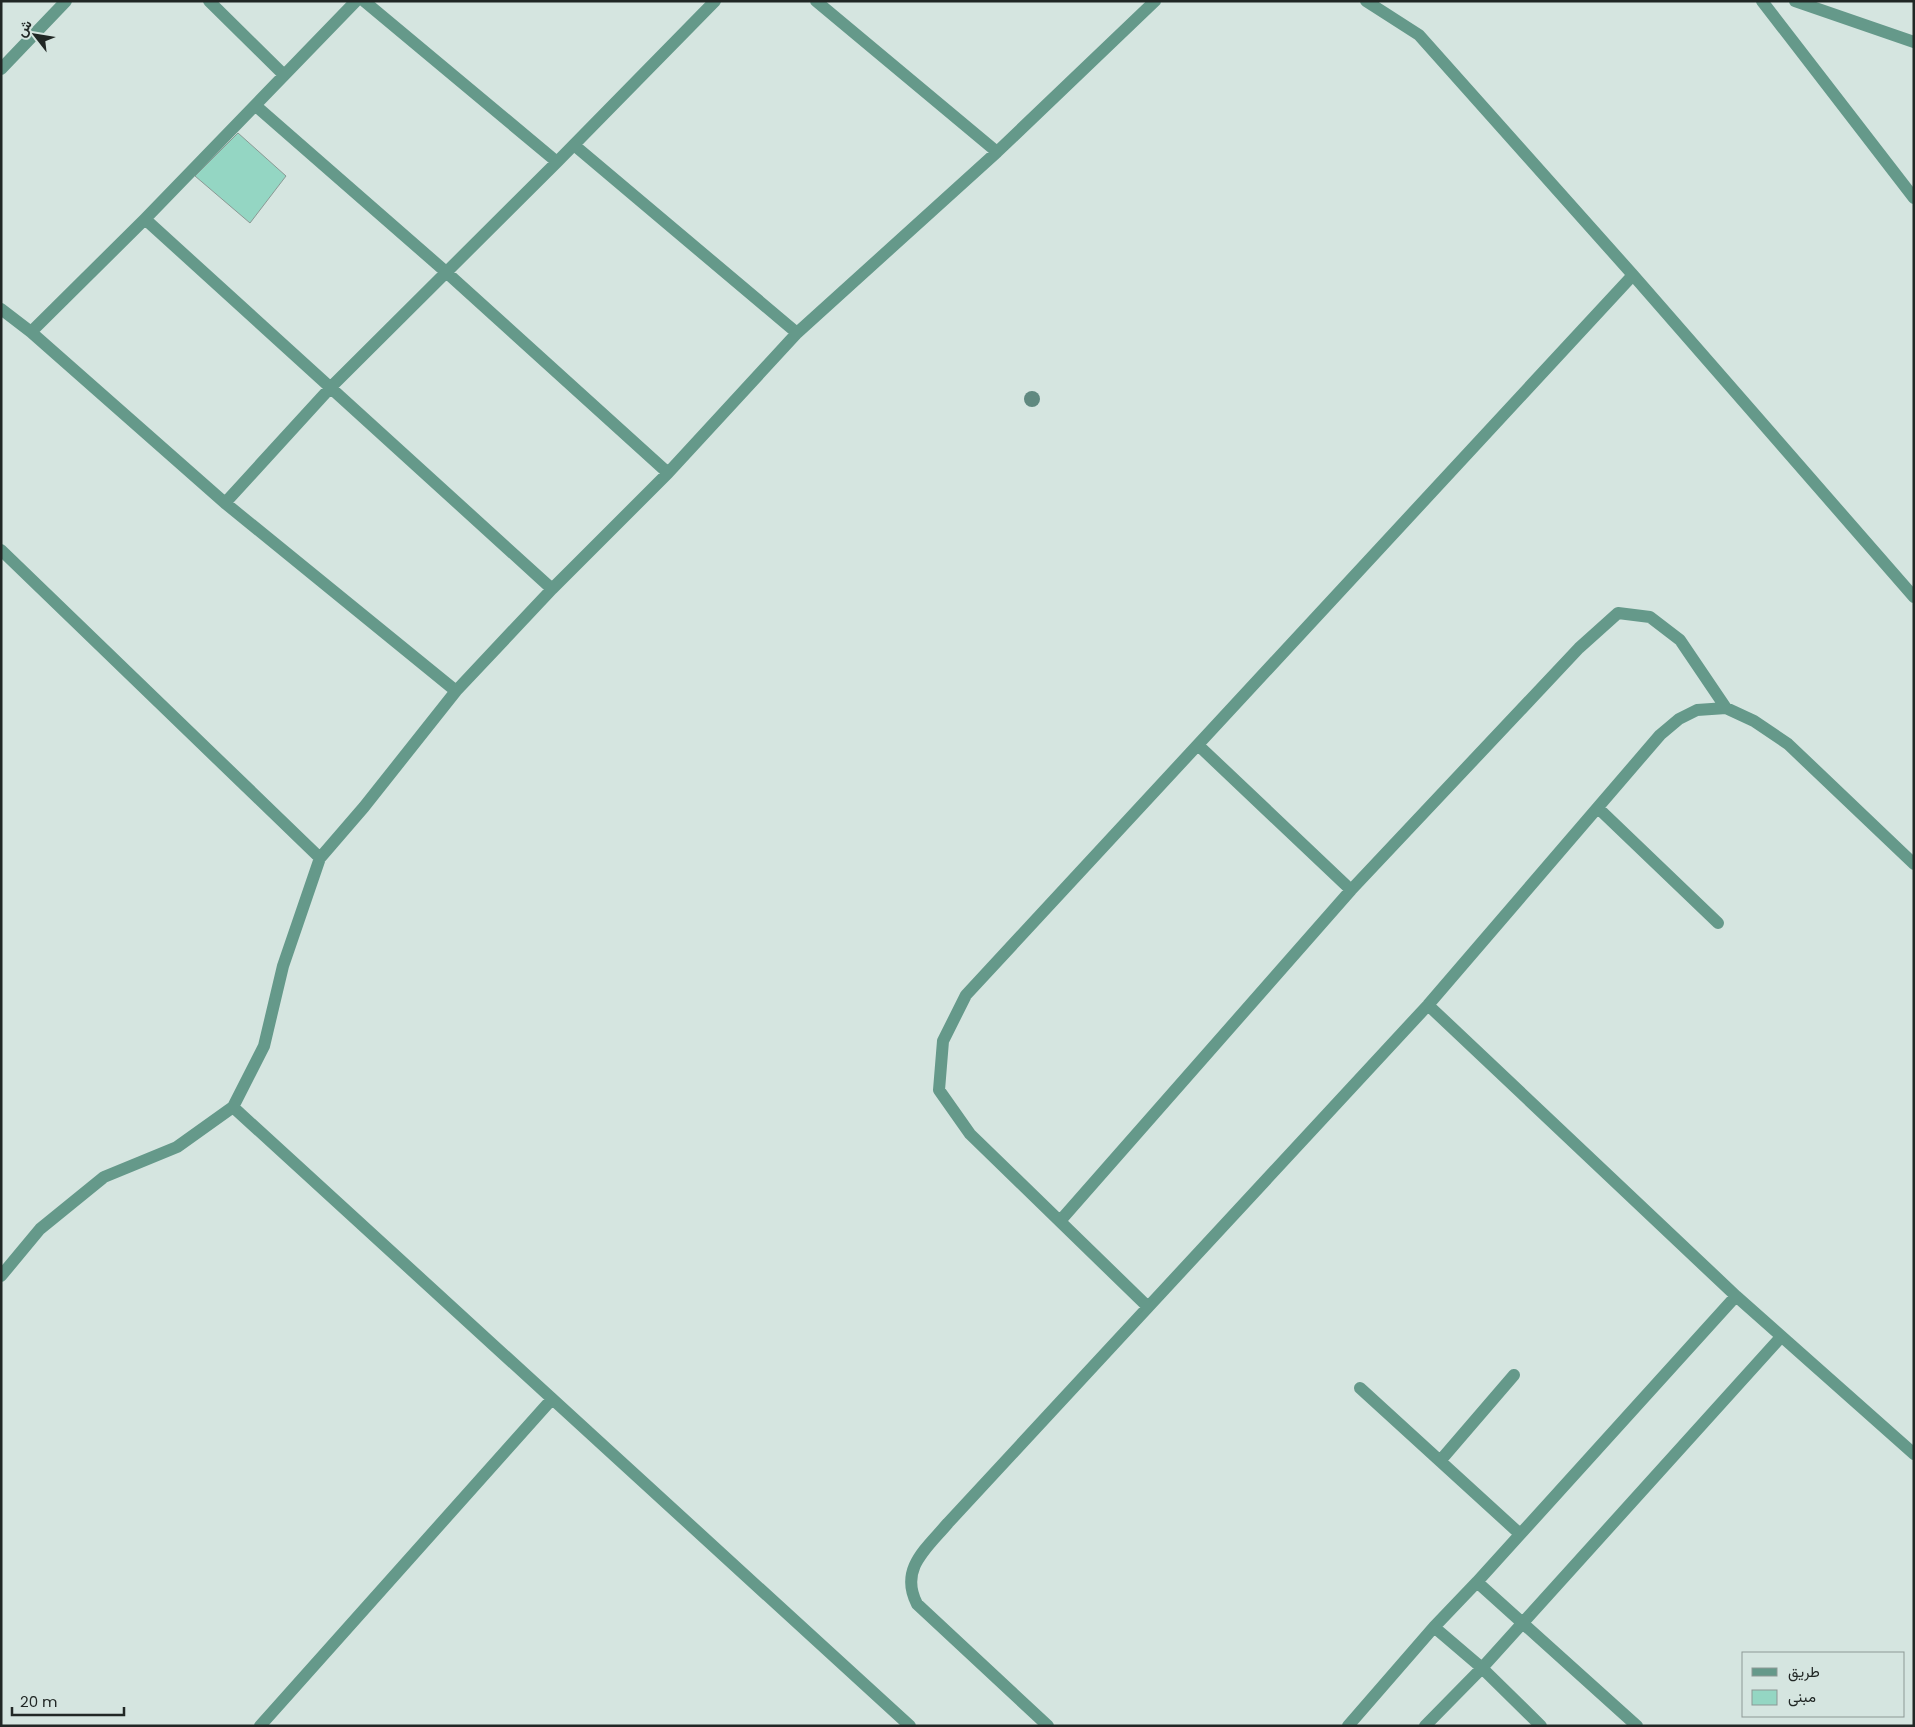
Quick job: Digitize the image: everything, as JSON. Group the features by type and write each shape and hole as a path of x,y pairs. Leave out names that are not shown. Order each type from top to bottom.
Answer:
{"street":[{"path":"1,69 66,1"},
{"path":"209,1 284,75"},
{"path":"30,332 145,219 356,1"},
{"path":"364,1 557,162"},
{"path":"225,504 331,387 574,145 715,1"},
{"path":"816,1 997,152"},
{"path":"1,1276 40,1229 104,1177 177,1147 233,1107 264,1046 283,966 320,858 364,807 456,690 552,589 668,473 798,333 997,152 1155,1"},
{"path":"1366,1 1419,35 1633,274 1914,597"},
{"path":"1762,1 1914,198"},
{"path":"1794,1 1914,42"},
{"path":"256,106 446,272 668,473"},
{"path":"574,145 798,333"},
{"path":"145,219 552,589"},
{"path":"1148,1307 970,1134 939,1090 943,1041 966,995 1633,274"},
{"path":"1,309 30,332 225,504 456,690"},
{"path":"1,550 320,858"},
{"path":"1060,1221 1351,890 1572,656 1618,613 1650,617 1680,640 1726,708"},
{"path":"1048,1726 917,1604 911,1593 910,1580 912,1568 948,1523 1428,1005 1660,735 1679,719 1697,710 1726,708 1754,721 1788,744 1914,864"},
{"path":"1198,745 1351,890"},
{"path":"1598,808 1718,923"},
{"path":"1428,1005 1736,1296 1914,1454"},
{"path":"233,1107 910,1726"},
{"path":"1348,1726 1434,1626 1477,1582 1736,1296"},
{"path":"1424,1726 1482,1668 1781,1337"},
{"path":"1440,1461 1514,1375"},
{"path":"1360,1388 1520,1534"},
{"path":"260,1726 552,1399"},
{"path":"1477,1582 1637,1726"},
{"path":"1434,1626 1482,1668 1541,1726"}],"building":[{"path":"238,133 286,176 250,223 195,176"}]}
